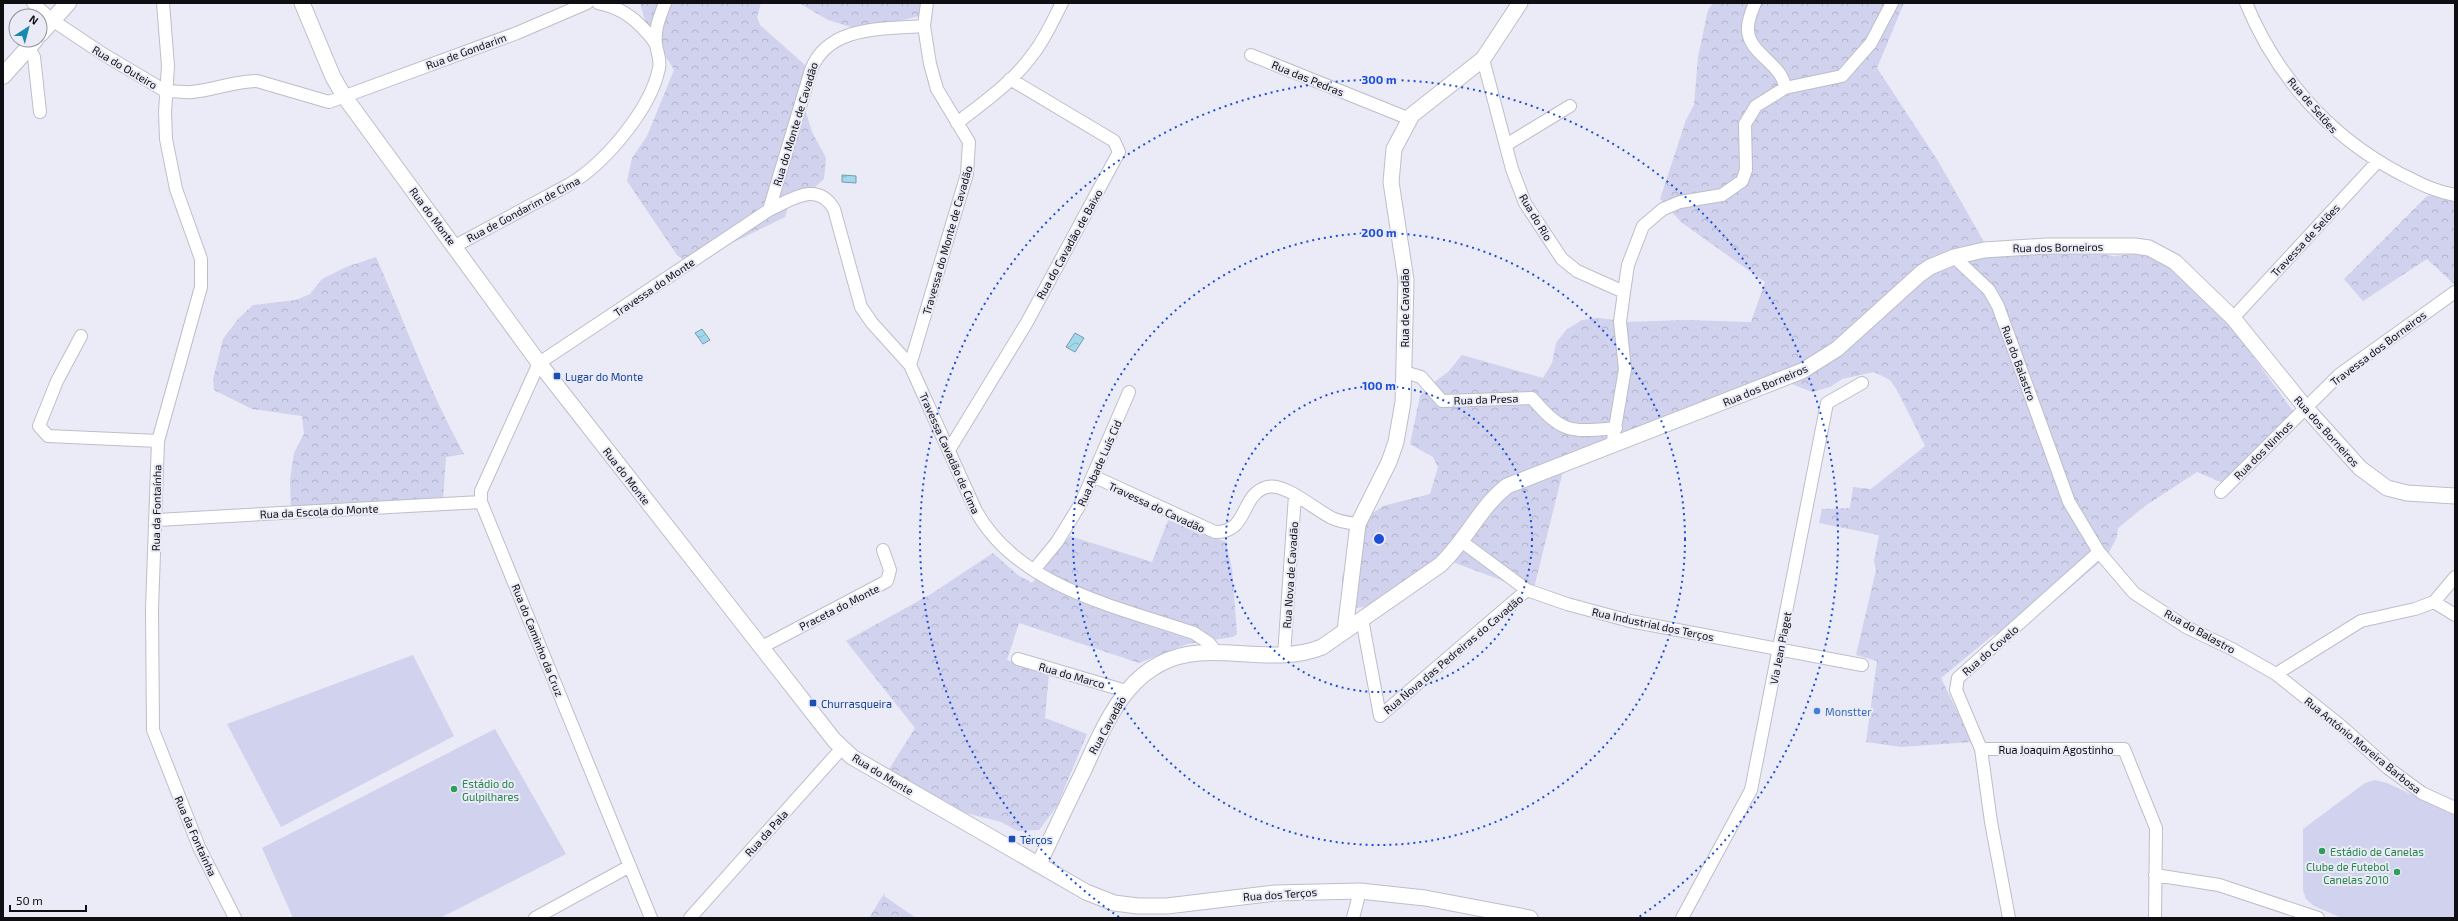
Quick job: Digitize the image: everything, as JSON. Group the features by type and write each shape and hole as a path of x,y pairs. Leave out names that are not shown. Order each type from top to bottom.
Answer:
{"main road":[{"path":"48,25 68,3"},
{"path":"3,76 28,48"}],"street":[{"name":"Rua do Outeiro","path":"33,3 52,20 103,54 167,92 178,90 191,93 246,81 258,81 329,102 344,96"},
{"name":"Rua da Fontaínha","path":"163,3 168,66 165,112 166,139 176,189 201,259 201,287 158,441 157,520 152,609 153,730 199,847 235,918"},
{"name":"Rua do Monte","path":"302,3 333,77 344,96 539,363 842,748 865,765 1039,864"},
{"name":"Rua de Gondarim","path":"344,96 517,33 587,3"},
{"path":"598,3 619,9 630,16 640,24 656,44"},
{"name":"Rua de Gondarim de Cima","path":"455,246 570,184 603,161 616,146 654,87 659,67 660,55 656,44 657,24 665,3"},
{"name":"Travessa do Monte de Cavadão","path":"910,365 967,174 969,142 937,89 924,26 927,3"},
{"path":"957,123 1010,79 1034,53 1062,3"},
{"name":"Rua de Cavadão","path":"1345,631 1358,524 1389,462 1396,442 1403,402 1406,280 1391,182 1391,165 1394,149 1410,118 1422,105 1483,59 1520,3"},
{"path":"1755,3 1748,30 1752,42 1784,78 1785,88"},
{"path":"1612,446 1625,369 1620,322 1624,292 1628,265 1643,226 1663,209 1680,202 1722,195 1742,181 1746,170 1745,124 1756,106 1785,88 1842,76 1871,43 1892,3"},
{"name":"Rua de Selões","path":"2246,3 2257,31 2286,74 2317,113 2339,134 2378,161 2434,191 2455,195"},
{"name":"Rua do Monte de Cavadão","path":"769,210 815,59 835,41 848,35 924,26"},
{"path":"33,48 40,112"},
{"name":"Rua das Pedras","path":"1251,55 1410,118"},
{"name":"Rua do Rio","path":"1483,59 1512,170 1525,203 1562,259 1577,271 1624,292"},
{"name":"Rua do Cavadão de Baixo","path":"949,450 1026,324 1119,152 1114,141 1010,79"},
{"path":"1506,145 1570,106"},
{"name":"Travessa de Selões","path":"2233,318 2378,161"},
{"name":"Travessa Cavadão de Cima","path":"769,210 802,195 821,195 829,201 834,209 861,307 872,323 910,365 987,531 1002,546 1034,570 1081,594 1194,633 1209,642 1216,652"},
{"name":"Travessa do Monte","path":"539,363 769,210"},
{"name":"Rua dos Borneiros","path":"1460,541 1486,505 1507,486 1802,371 1841,345 1920,274 1930,267 1954,257 1984,250 2047,246 2135,246 2149,248 2175,262 2233,318 2347,456 2387,488 2407,493 2455,496"},
{"name":"Rua do Balastro","path":"1954,257 1989,290 1998,306 2069,502 2099,552 2134,593 2186,626 2232,649 2276,674"},
{"name":"Travessa dos Borneiros","path":"2305,407 2339,375 2455,292"},
{"path":"81,336 57,381 39,426 48,436 158,441"},
{"path":"481,502 481,491 539,363"},
{"name":"Rua da Presa","path":"1404,372 1421,377 1442,401 1532,398 1543,412 1565,429 1583,431 1616,428"},
{"name":"Via Jean Piaget","path":"1682,918 1751,790 1780,649 1827,403 1862,383"},
{"name":"Rua Abade Luís Cid","path":"1034,570 1074,517 1094,477 1129,392"},
{"name":"Rua dos Ninhos","path":"2221,492 2305,407"},
{"name":"Travessa do Cavadão","path":"1094,477 1215,532 1228,531 1234,527 1252,498 1266,487 1278,487 1295,495 1333,518 1358,524"},
{"name":"Rua Nova de Cavadão","path":"1284,656 1295,495"},
{"name":"Rua da Escola do Monte","path":"157,520 481,502"},
{"name":"Rua do Caminho da Cruz","path":"481,502 651,918"},
{"name":"Rua Industrial dos Terços","path":"1460,541 1528,590 1599,614 1862,665"},
{"name":"Rua Cavadão","path":"1039,864 1102,731 1126,691 1148,671 1165,661 1189,654 1216,652 1284,656 1309,652 1333,641 1345,631 1440,565 1460,541"},
{"name":"Praceta do Monte","path":"762,647 887,581 890,570 883,550"},
{"name":"Rua do Covelo","path":"2009,918 1991,822 1981,749 1956,690 1958,678 2099,552"},
{"path":"2276,674 2361,621 2415,609 2434,602 2455,577"},
{"name":"Rua Nova das Pedreiras do Cavadão","path":"1362,619 1380,716 1528,590"},
{"path":"2434,602 2455,615"},
{"name":"Rua do Marco","path":"1018,659 1126,691"},
{"name":"Rua António Moreira Barbosa","path":"2276,674 2342,726 2394,772 2422,793 2455,808"},
{"name":"Rua da Pala","path":"690,918 842,748"},
{"name":"Rua Joaquim Agostinho","path":"1981,749 2124,749 2156,828 2155,918"},
{"name":"Rua dos Terços","path":"1039,864 1086,892 1114,903 1138,906 1167,906 1275,893 1360,891 1425,898 1530,918"},
{"path":"534,918 630,866"},
{"path":"2155,875 2219,885 2318,918"},
{"path":"1353,918 1360,891"}],"green space":[{"path":"640,3 761,3 757,17 760,25 805,65 804,106 812,132 826,158 824,179 812,190 791,197 785,217 689,264 677,255 627,181 632,158 647,136 674,70 663,51 650,38"},
{"path":"799,3 919,3 932,13 861,30 828,20"},
{"path":"1713,3 1904,3 1877,68 1938,161 1989,251 2087,252 2114,256 2142,253 2173,269 2215,304 2293,411 2223,483 2197,472 2145,506 2118,528 2117,537 2107,556 2044,610 2012,632 1993,635 1941,678 1972,742 1901,747 1866,742 1877,661 1856,655 1876,570 1874,561 1879,535 1819,523 1822,509 1850,508 1853,487 1871,489 1925,446 1897,390 1890,380 1874,372 1842,379 1830,387 1812,392 1775,377 1566,459 1533,592 1450,561 1373,606 1354,608 1342,600 1342,577 1363,520 1383,506 1430,494 1438,467 1433,457 1410,444 1420,396 1430,385 1448,372 1462,355 1543,378 1552,363 1556,343 1566,330 1582,320 1600,318 1628,322 1685,320 1751,322 1765,282 1681,222 1660,199 1686,120 1694,105 1698,57 1708,10"},
{"path":"2451,193 2455,194 2455,285 2427,259 2363,301 2344,279 2427,196"},
{"path":"376,257 428,381 464,454 446,457 443,500 291,509 290,480 294,453 304,434 302,416 252,409 214,390 213,379 223,339 238,319 253,305 296,300 310,294 322,279 346,267"},
{"path":"1168,520 1226,542 1232,569 1237,634 1233,637 1187,644 1139,663 1019,623 1007,660 1049,673 1045,718 1087,734 1057,806 1039,830 1018,831 1001,822 966,813 928,796 888,771 915,728 846,641 931,594 993,553 1018,575 1032,583 1070,536 1152,562"},
{"path":"413,655 454,736 281,827 227,724"},
{"name":"Estádio do Gulpilhares","path":"495,729 566,854 440,918 293,918 262,848"},
{"name":"Clube de Futebol Canelas 2010","path":"2375,780 2387,783 2455,815 2455,918 2342,918 2314,906 2306,899 2303,890 2303,829 2365,783"},
{"path":"885,892 884,896 916,918 869,918"}],"water":[{"path":"842,175 856,176 856,183 842,182"},
{"path":"702,329 710,340 703,344 695,333"},
{"path":"1075,333 1084,338 1075,352 1066,347"}],"place":[{"name":"Lugar do Monte","path":"557,376"},
{"name":"Churrasqueira","path":"813,703"},
{"name":"Monstter","path":"1817,711"},
{"name":"Estádio do Gulpilhares","path":"454,789"},
{"name":"Terços","path":"1012,839"},
{"name":"Estádio de Canelas","path":"2322,851"},
{"name":"Clube de Futebol Canelas 2010","path":"2397,872"}]}
